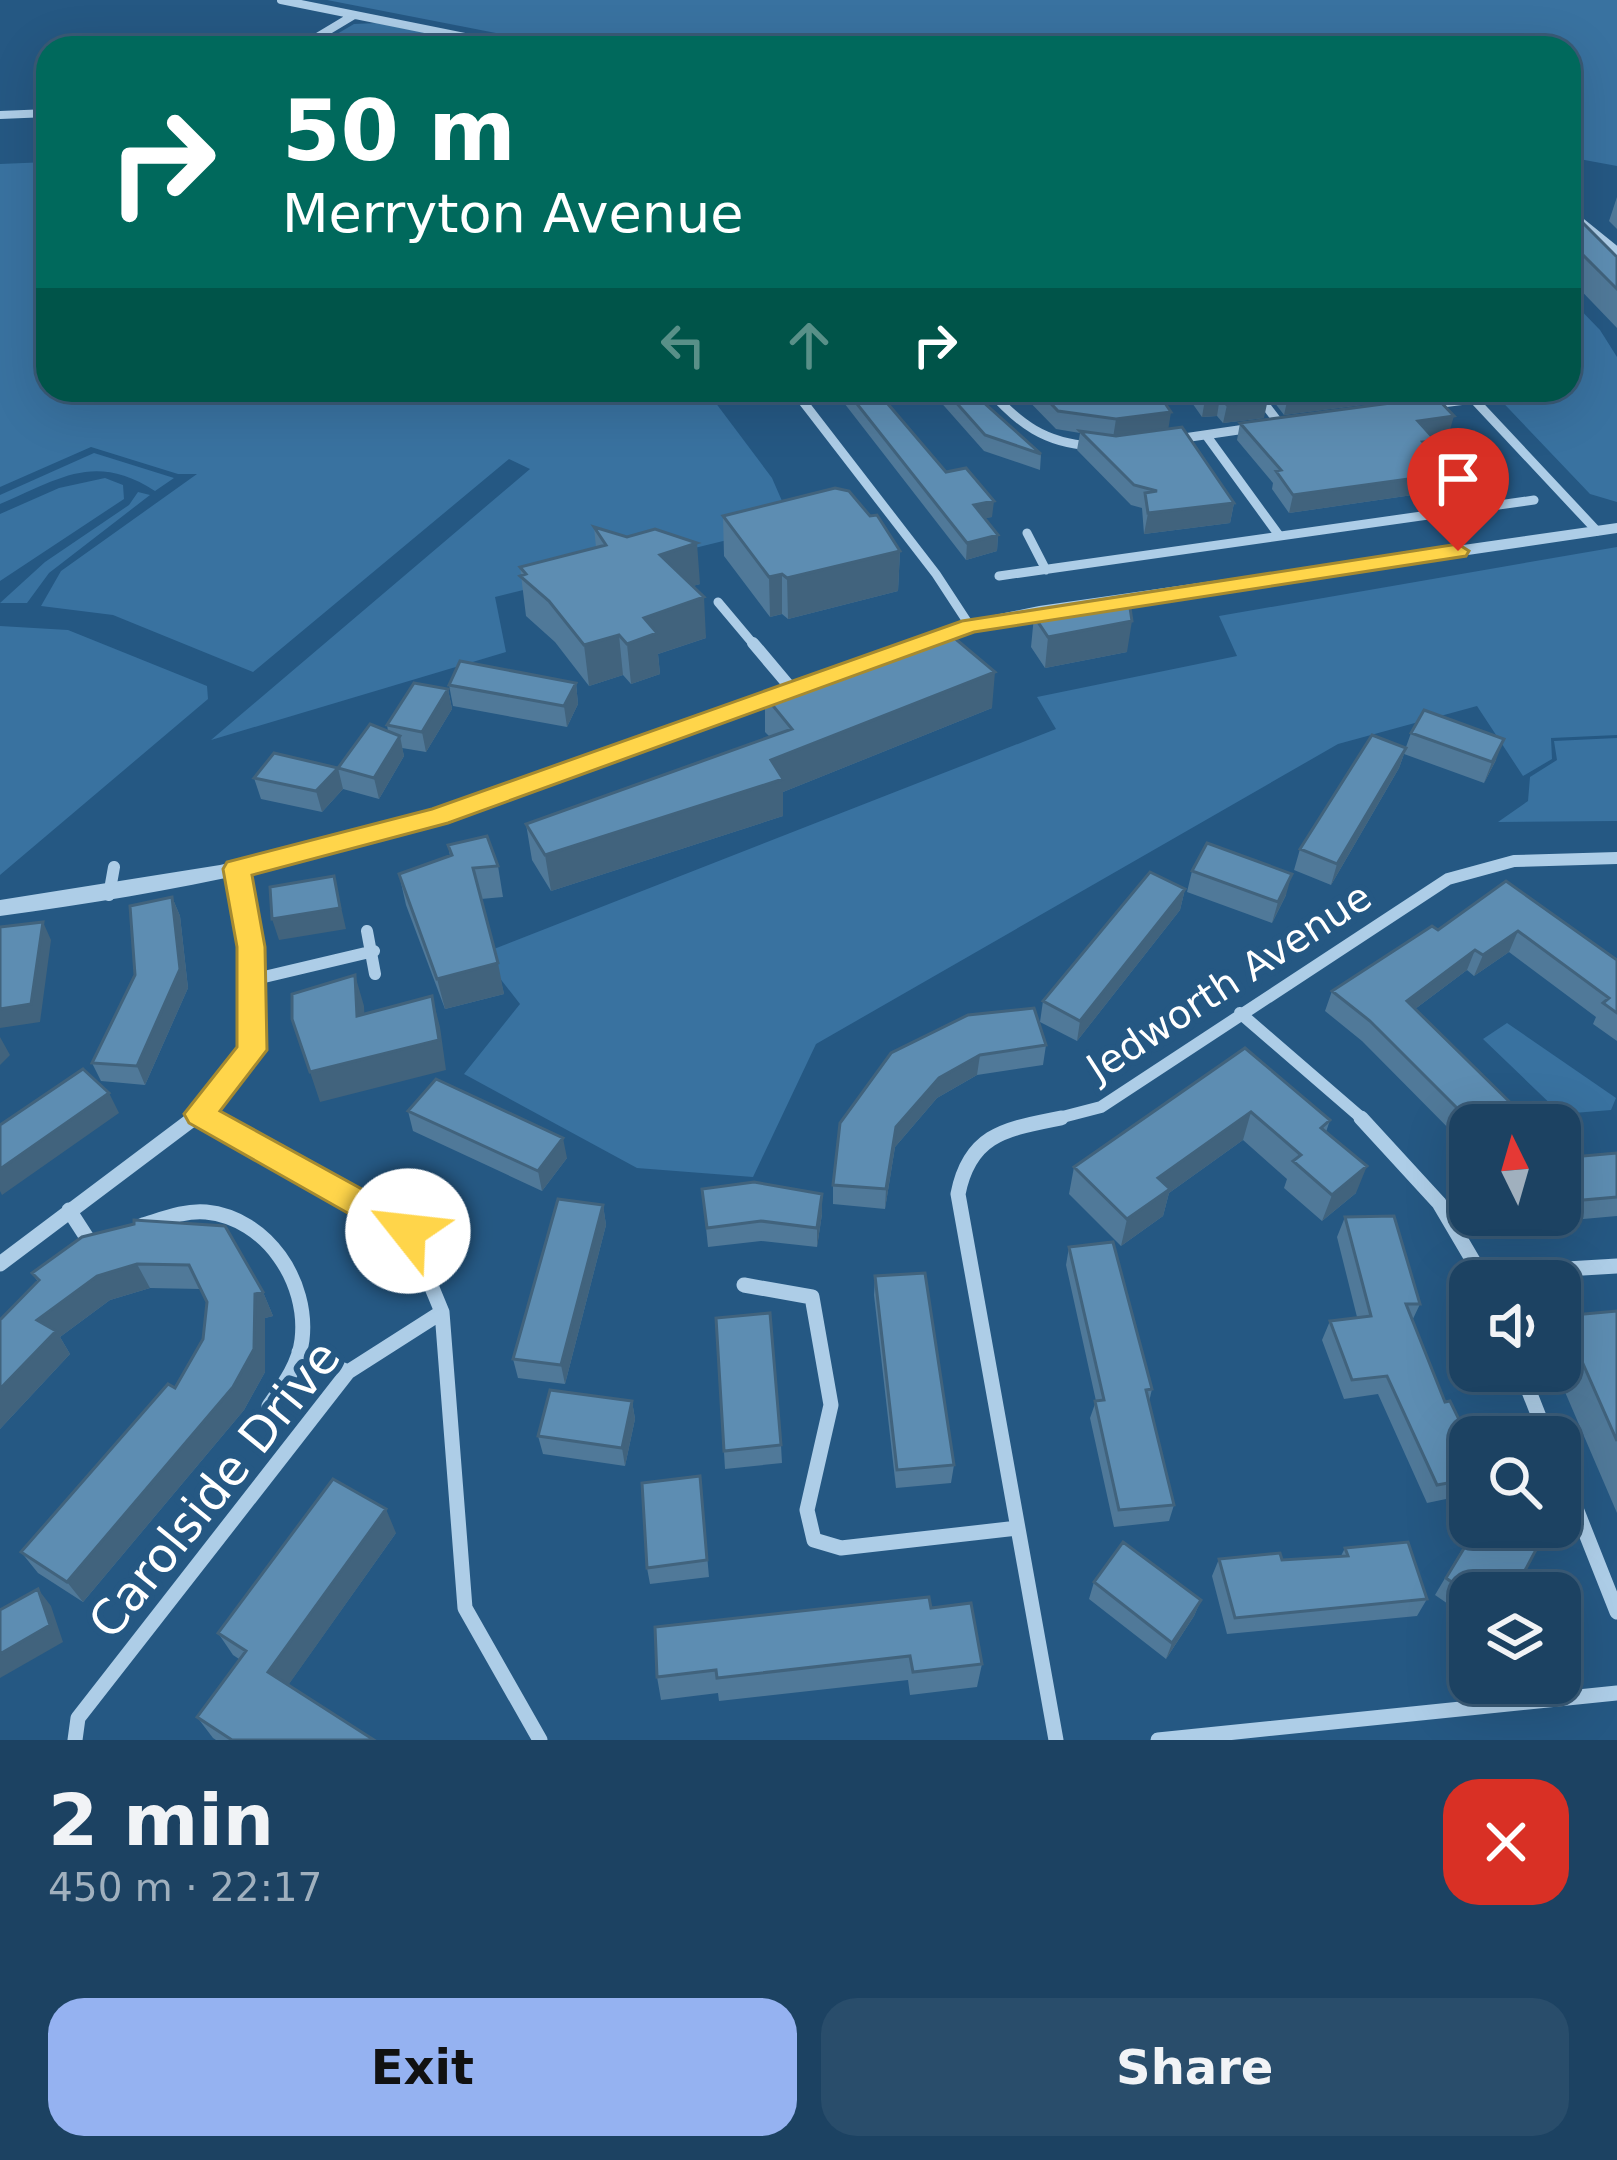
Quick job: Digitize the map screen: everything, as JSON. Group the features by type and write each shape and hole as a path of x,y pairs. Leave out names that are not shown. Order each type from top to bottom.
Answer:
{"street":[{"path":"281,0 459,36"},
{"path":"319,36 355,15"},
{"path":"0,115 36,114"},
{"path":"1581,222 1617,251"},
{"path":"804,402 970,626"},
{"path":"1000,402 1023,428 1064,446 1097,446"},
{"path":"1263,402 1280,423"},
{"path":"1408,407 1431,402"},
{"path":"1477,402 1607,529"},
{"path":"1160,441 1301,421"},
{"path":"1206,435 1278,535"},
{"path":"1462,471 1490,506"},
{"path":"999,576 1534,500"},
{"path":"903,649 970,626 1607,529"},
{"path":"1027,532 1046,570"},
{"path":"718,602 791,688"},
{"path":"0,908 109,895 237,869 438,817 813,680"},
{"name":"Jedworth Avenue","path":"1056,1740 958,1194 958,1176 967,1159 1000,1131 1081,1116 1101,1107 1448,879 1514,861 1617,858"},
{"path":"109,895 114,868"},
{"path":"4,1254 200,1114 252,1050 251,947 237,869"},
{"path":"368,931 375,974"},
{"path":"251,980 374,951"},
{"path":"1240,1012 1373,1125 1453,1226 1473,1260"},
{"path":"200,1114 408,1231 442,1312 465,1608 540,1740"},
{"path":"68,1210 89,1241"},
{"path":"130,1229 205,1211 251,1226 279,1252 295,1290 303,1336 295,1367 269,1406"},
{"path":"73,1252 109,1235"},
{"path":"1581,1269 1617,1266"},
{"path":"745,1285 812,1298 832,1398 826,1447 809,1505 807,1526 813,1540 826,1548 841,1548 1018,1528"},
{"name":"Carolside Drive","path":"75,1740 78,1718 348,1372 442,1312"},
{"path":"299,1352 348,1372"},
{"path":"1581,1521 1617,1612"},
{"path":"1158,1740 1617,1693"}],"shaded area":[{"path":"327,0 1617,0 1617,166 1581,159 1581,36 511,36"},
{"path":"378,23 441,36 334,36 354,24"},
{"path":"36,162 36,402 715,402 772,478 792,524 495,597 506,652 211,740 530,469 509,459 253,672 113,615 41,606 61,571 197,474 178,474 91,447 0,487 0,164"},
{"path":"1581,310 1617,357 1617,502 1590,494 1502,402 1581,402"},
{"path":"94,453 174,478 155,491 113,473 77,473 0,504 0,495"},
{"path":"105,478 123,485 124,499 0,581 0,514 59,488"},
{"path":"138,492 150,495 49,573 27,603 0,603 45,562 129,505"},
{"path":"1617,547 1617,735 1551,738 1552,759 1523,776 1477,706 1338,744 816,1044 753,1177 637,1168 464,1074 520,1004 481,954 1056,729 1037,697 1237,656 1219,616"},
{"path":"0,626 68,630 207,686 208,699 0,875"},
{"path":"1617,738 1617,821 1498,822 1528,801 1530,777 1557,760 1554,741"},
{"path":"1507,1023 1616,1098 1611,1110 1581,1112 1581,1104 1551,1104 1483,1039"}],"building":[{"path":"1581,221 1617,257 1617,289 1581,253"},
{"path":"855,402 886,402 946,472 966,468 994,501 974,505 998,535 967,543"},
{"path":"956,402 983,402 1041,454 985,435"},
{"path":"1049,402 1164,402 1171,412 1116,419 1058,411"},
{"path":"1398,402 1441,402 1454,416 1418,421 1436,441 1423,442 1452,473 1293,495 1276,471 1281,470 1240,423"},
{"path":"1182,427 1234,503 1148,513 1145,493 1157,491 1134,485 1080,431 1116,436"},
{"path":"835,488 849,491 870,516 877,515 900,551 787,578 782,574 769,577 723,516"},
{"path":"594,527 627,537 655,529 697,543 660,555 704,597 644,618 657,633 627,644 619,635 584,645 549,601 520,576 526,574 520,567 606,545"},
{"path":"1129,601 1132,621 1048,637 1034,616"},
{"path":"945,630 995,672 771,760 783,779 545,855 526,824 792,729 765,696"},
{"path":"460,661 576,683 564,706 449,685"},
{"path":"414,683 448,689 422,732 387,725"},
{"path":"1424,710 1504,739 1492,762 1411,733"},
{"path":"370,724 400,736 374,778 338,768"},
{"path":"1372,735 1406,748 1337,864 1300,849"},
{"path":"274,753 338,768 316,791 254,778"},
{"path":"487,836 498,866 473,868 498,963 437,979 399,874 452,855 448,845"},
{"path":"1207,843 1292,874 1278,902 1192,871"},
{"path":"1150,872 1185,889 1080,1021 1043,1001"},
{"path":"334,876 340,908 272,919 270,887"},
{"path":"1506,881 1617,960 1617,1013 1603,1003 1609,998 1518,931 1483,955 1475,950 1407,1001 1512,1104 1453,1104 1370,1021 1332,991 1432,926 1438,930"},
{"path":"172,897 180,969 137,1066 92,1063 135,975 130,906"},
{"path":"43,922 31,1004 0,1009 0,927"},
{"path":"355,975 357,1016 432,996 439,1040 310,1072 292,1019 292,994"},
{"path":"1034,1008 1046,1045 980,1055 939,1078 896,1127 886,1189 833,1185 840,1123 891,1053 968,1015"},
{"path":"1245,1048 1330,1120 1321,1128 1367,1166 1332,1195 1293,1161 1301,1155 1251,1112 1158,1178 1170,1189 1127,1219 1074,1167"},
{"path":"83,1069 109,1093 0,1169 0,1125"},
{"path":"436,1079 563,1138 538,1171 408,1111"},
{"path":"1617,1153 1617,1197 1581,1200 1581,1156"},
{"path":"754,1182 822,1194 817,1228 761,1221 707,1228 702,1189"},
{"path":"558,1199 603,1205 561,1365 513,1359"},
{"path":"1394,1216 1420,1304 1406,1304 1445,1402 1450,1401 1457,1416 1449,1416 1449,1483 1437,1485 1387,1376 1352,1380 1330,1321 1371,1316 1345,1217"},
{"path":"134,1220 225,1226 263,1292 255,1294 254,1349 233,1387 67,1582 21,1552 168,1384 175,1388 203,1339 207,1302 189,1265 137,1264 97,1276 37,1320 56,1331 0,1389 0,1320 39,1280 32,1273 82,1237 134,1224"},
{"path":"1113,1242 1152,1389 1146,1390 1174,1505 1119,1510 1095,1401 1104,1400 1069,1247"},
{"path":"925,1273 954,1465 897,1470 875,1276"},
{"path":"1617,1311 1617,1441 1581,1359 1581,1314"},
{"path":"770,1313 781,1445 724,1451 716,1318"},
{"path":"550,1390 632,1401 622,1448 538,1436"},
{"path":"700,1476 707,1560 647,1568 642,1483"},
{"path":"333,1479 386,1509 268,1672 374,1740 232,1740 197,1717 246,1651 218,1633"},
{"path":"1123,1542 1201,1600 1172,1643 1094,1582"},
{"path":"1408,1542 1427,1599 1235,1618 1219,1559 1280,1553 1282,1560 1348,1556 1345,1548"},
{"path":"1464,1548 1537,1548 1524,1572 1450,1572"},
{"path":"38,1589 50,1625 0,1654 0,1610"},
{"path":"929,1597 931,1608 971,1603 982,1664 913,1672 910,1656 717,1678 716,1670 657,1677 655,1627"}],"route":[{"path":"408,1231 200,1114 252,1050 251,947 237,869 438,817 970,626 1458,551"}]}
